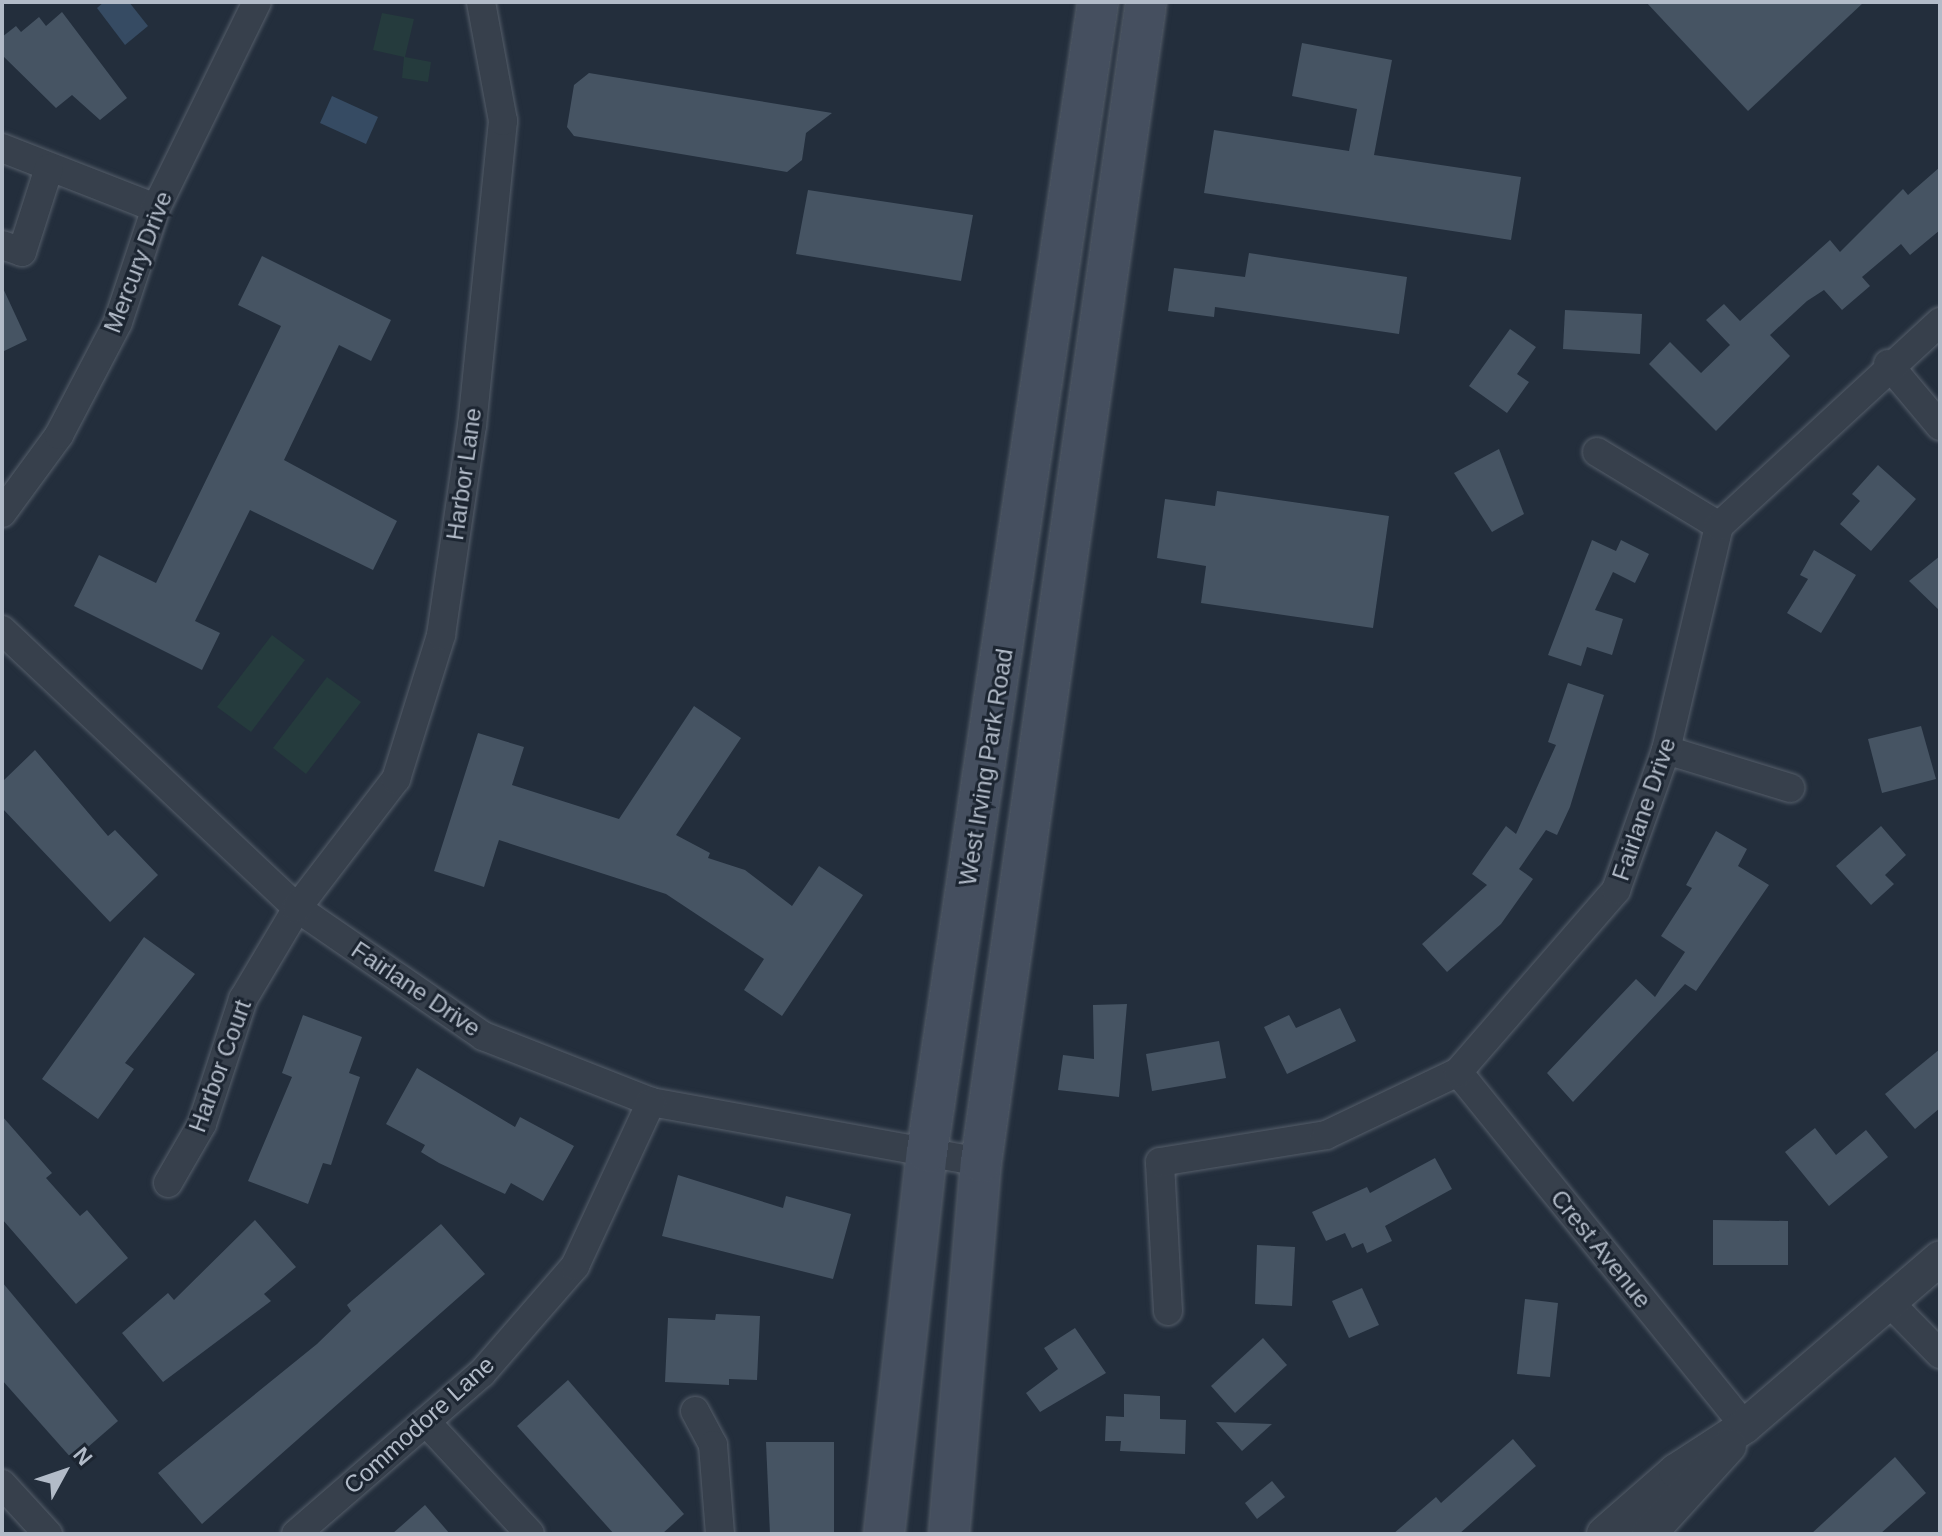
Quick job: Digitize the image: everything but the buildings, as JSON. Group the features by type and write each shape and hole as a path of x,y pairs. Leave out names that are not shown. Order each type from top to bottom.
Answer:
{"main road":[{"name":"West Irving Park Road","path":"884,1534 927,1152 1098,2"},
{"name":"West Irving Park Road","path":"949,1534 981,1162 1146,2"}],"street":[{"name":"Mercury Drive","path":"2,513 59,435 118,322 156,208 257,2"},
{"name":"Harbor Lane","path":"297,908 396,779 441,635 472,426 503,121 481,2"},
{"path":"2,148 156,208"},
{"path":"2,245 22,252 49,168"},
{"path":"1597,452 1719,526 1888,364 1940,322"},
{"path":"1888,364 1940,426"},
{"name":"Fairlane Drive","path":"1168,1311 1160,1162 1326,1135 1458,1072 1616,890 1666,750 1719,526"},
{"name":"Fairlane Drive","path":"2,630 297,908 483,1036 651,1102 981,1162"},
{"path":"1666,750 1790,788"},
{"name":"Harbor Court","path":"168,1183 202,1124 243,999 297,908"},
{"name":"Crest Avenue","path":"1458,1072 1745,1426"},
{"name":"Commodore Lane","path":"296,1534 482,1373 575,1266 651,1102"},
{"path":"1604,1534 1676,1471 1745,1426 1940,1258"},
{"path":"1889,1302 1940,1354"},
{"path":"695,1411 713,1445 720,1534"},
{"path":"427,1423 530,1534"},
{"path":"1649,1534 1697,1488 1745,1426"},
{"path":"2,1484 48,1534"}],"green space":[{"path":"382,13 414,19 405,57 431,62 428,82 402,78 404,57 373,50"},
{"path":"272,635 305,660 251,732 217,707"},
{"path":"327,677 361,702 306,774 273,748"}],"water":[{"path":"104,2 129,2 148,26 125,45 97,8"},
{"path":"332,96 378,117 366,144 320,123"}]}
